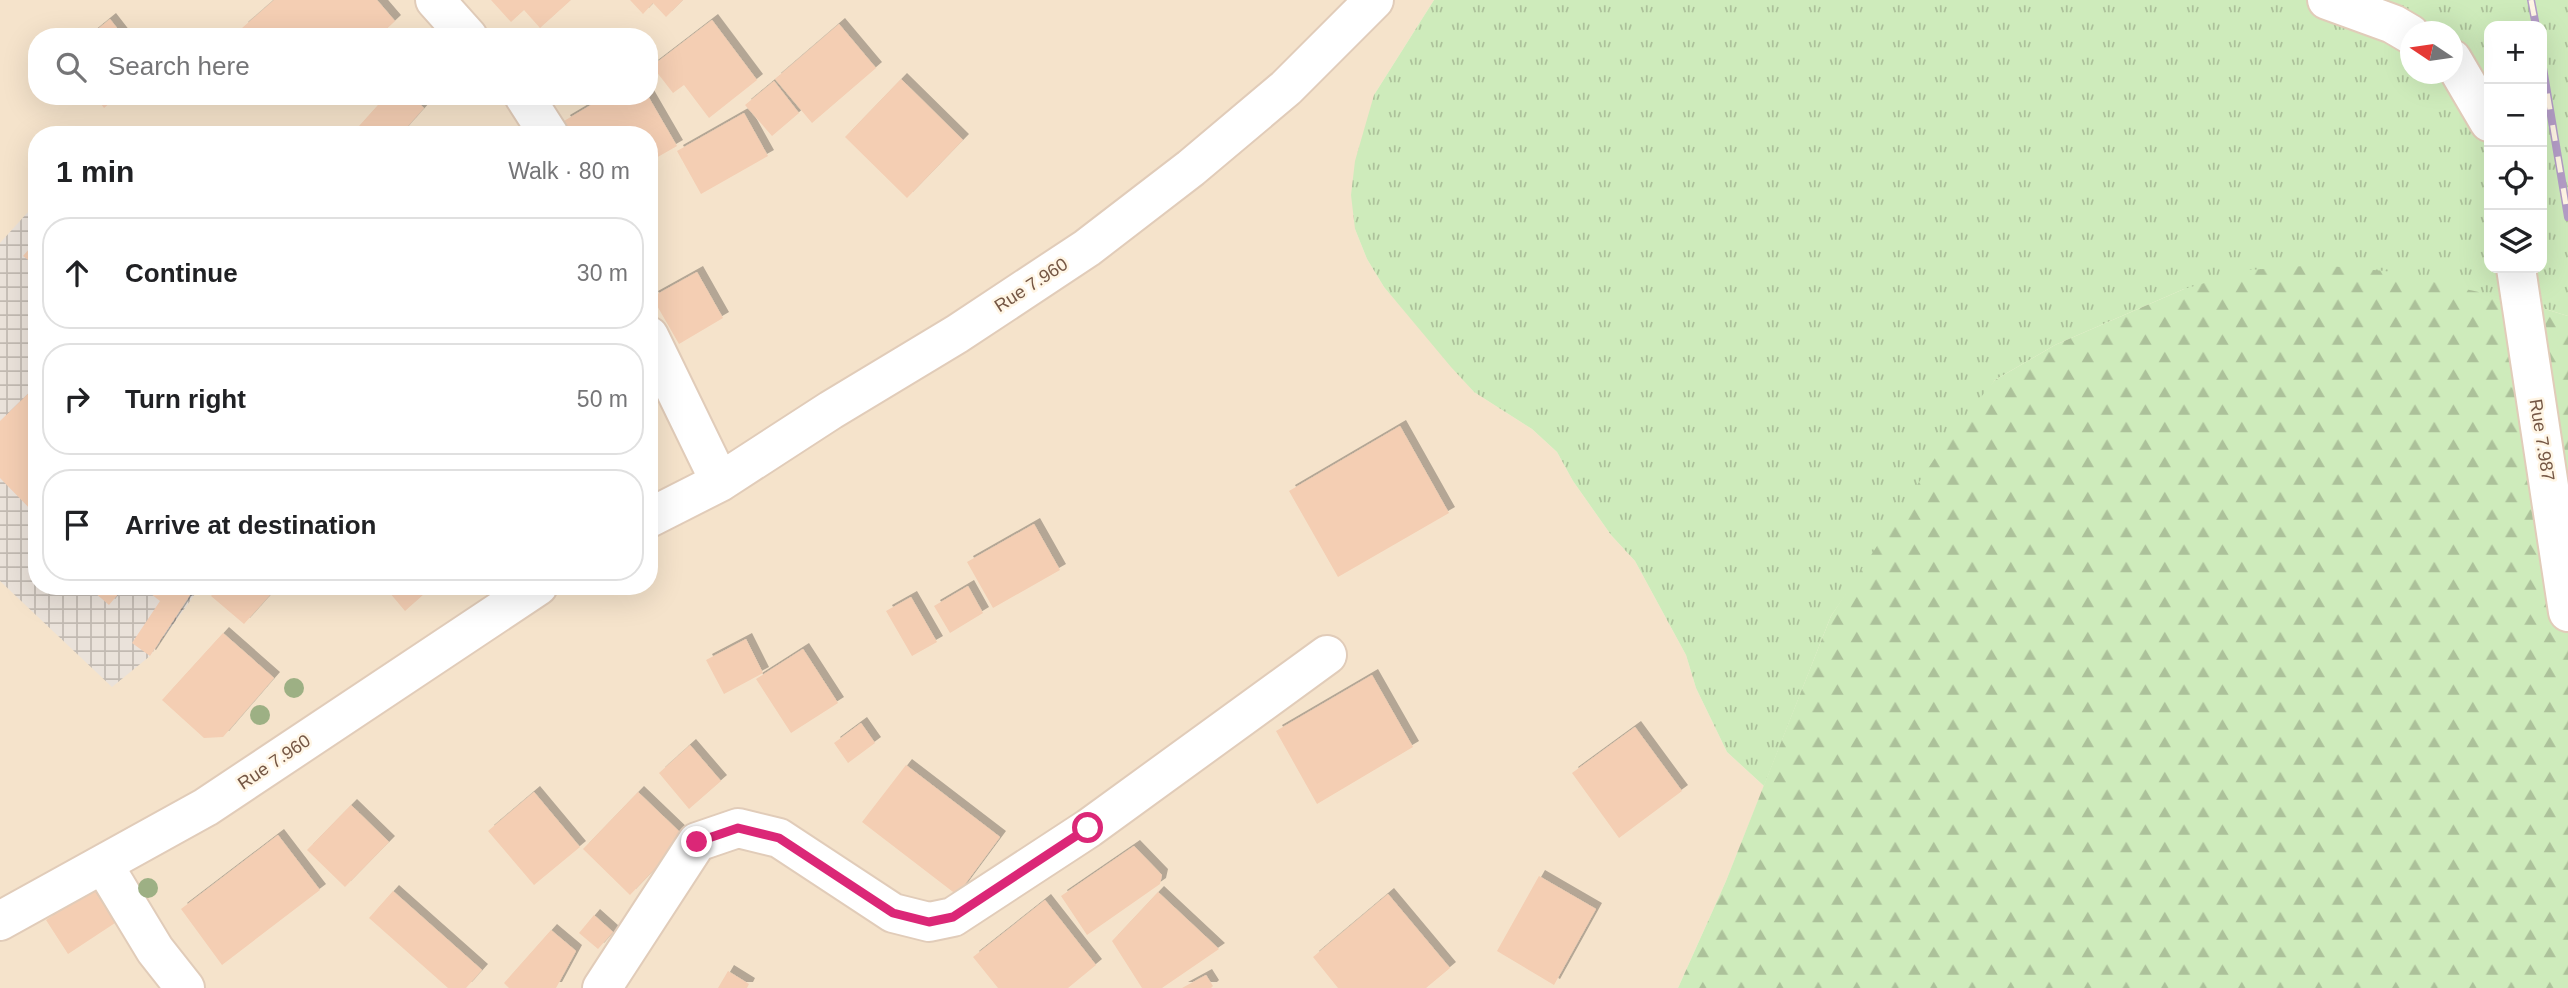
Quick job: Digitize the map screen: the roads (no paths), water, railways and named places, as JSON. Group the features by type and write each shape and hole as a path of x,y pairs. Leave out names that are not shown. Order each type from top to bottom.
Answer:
{"street":[{"path":"435,0 460,28"},
{"name":"Rue 7.960","path":"658,514 720,482 831,410 957,334 1087,248 1191,168 1286,88 1374,0"},
{"path":"2328,0 2400,28"},
{"path":"2463,78 2484,113"},
{"path":"530,105 543,126"},
{"name":"Rue 7.987","path":"2516,273 2568,612"},
{"path":"658,355 720,482"},
{"name":"Rue 7.960","path":"0,921 206,807 524,595"},
{"path":"602,988 697,842 738,828 779,838 893,913 929,922 953,917 1088,828 1327,655"},
{"path":"103,864 155,950 185,988"}],"railway":[{"path":"2531,0 2535,21"},
{"path":"2546,84 2568,217"}]}
